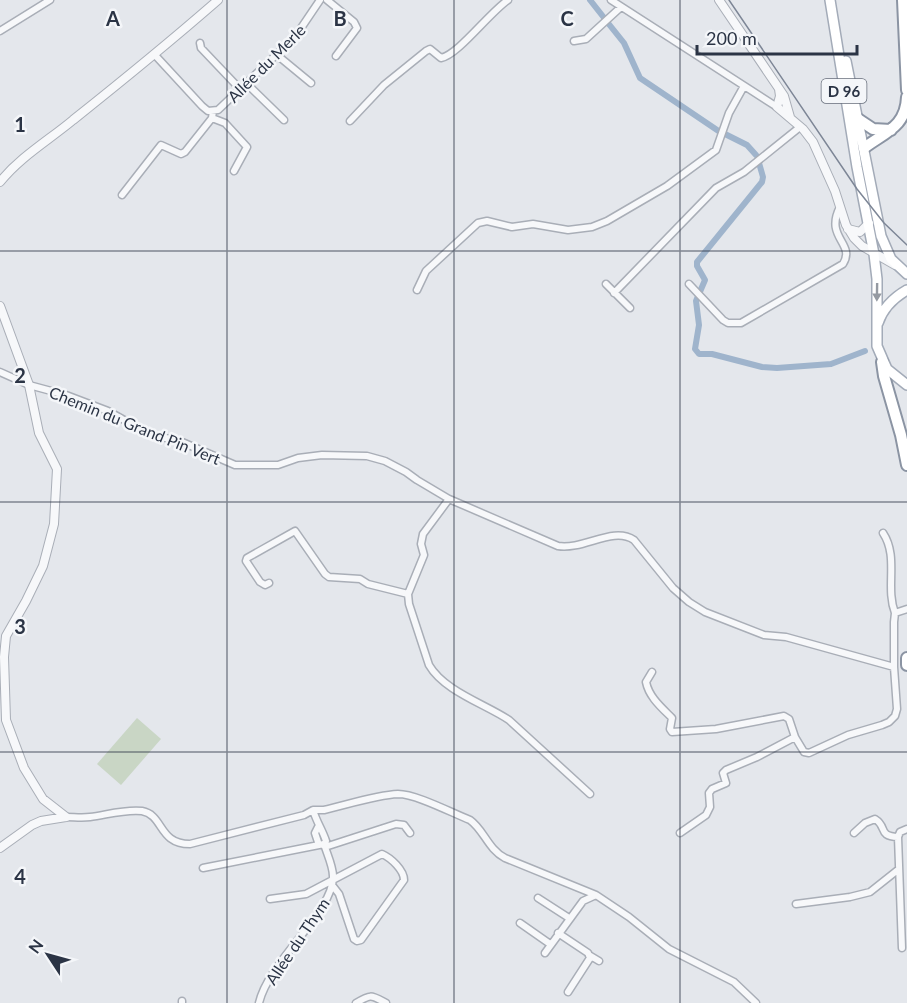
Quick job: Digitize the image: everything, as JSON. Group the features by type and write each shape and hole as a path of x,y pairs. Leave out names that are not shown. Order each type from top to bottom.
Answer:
{"highway":[{"path":"904,0 907,16"},
{"path":"904,0 907,90"},
{"path":"864,148 891,130 901,120 907,105 907,96"},
{"path":"858,119 873,129 891,130"},
{"path":"882,362 907,465"},
{"path":"907,658 907,665"}],"main road":[{"name":"D 96","path":"830,0 858,119 881,236 886,249 898,267 907,274"},
{"name":"D 96","path":"830,0 869,219 877,279 877,329"},
{"path":"862,185 860,153 864,148"},
{"path":"907,290 887,305 880,317 877,329 877,346 882,362 893,376 907,385"}],"street":[{"path":"0,31 50,0"},
{"path":"0,182 24,157 32,153 219,0"},
{"name":"Allée du Merle","path":"154,54 213,115 295,38 320,0"},
{"path":"327,0 354,22 357,28 336,56"},
{"path":"350,121 384,85 417,58 430,49 441,58 446,57 508,0"},
{"path":"611,0 790,117 813,142 854,238 874,254 898,267"},
{"path":"720,0 786,101 790,117"},
{"path":"574,41 586,39 621,8"},
{"path":"200,43 201,48 240,89"},
{"path":"277,55 311,84"},
{"path":"246,83 284,120"},
{"path":"417,290 426,271 478,224 487,221 512,227 532,224 559,230 592,227 607,221 667,186 716,150 729,113 744,86"},
{"path":"777,107 780,96 778,89"},
{"path":"122,195 161,145 181,154 213,115 225,123 246,147 234,171"},
{"path":"614,292 716,188 744,172 800,127"},
{"path":"791,134 806,134"},
{"path":"689,284 723,320 728,323 741,323 838,267 847,256 847,251 835,228 835,216 840,207"},
{"path":"848,228 860,232 869,219"},
{"path":"606,284 630,308"},
{"path":"0,306 29,385 39,433 57,469 54,524 43,566 6,636 3,657 6,720 24,768 43,799 66,817"},
{"name":"Chemin du Grand Pin Vert","path":"0,372 29,385 66,395 108,411 148,434 182,442 235,465 278,465 297,458 322,455 367,456 385,460 449,500 558,546 589,543 615,535 627,536 634,540 673,588 705,612 764,635 786,637 894,667"},
{"path":"449,500 423,534 424,555 408,594 409,604 432,671 479,705 509,720 590,794"},
{"path":"270,583 265,585 260,582 246,561 247,558 295,531 329,577 360,579 368,584 408,594"},
{"path":"652,672 646,682 647,688 652,697 672,718 670,729 672,732 716,729 784,716 789,719 802,750 806,753 848,735 889,722 895,716 897,709 894,622 901,611 891,589 891,549 883,533"},
{"path":"680,833 706,815 710,807 709,793 712,789 726,783 723,772 795,736"},
{"path":"0,848 41,820 66,817 87,818 143,811 154,819 168,837 181,844 190,844 324,810 400,794 470,820 476,824 492,849 505,858 596,895 629,917 669,949 734,982 756,1003"},
{"name":"Allée du Thym","path":"259,1003 284,955 325,903 333,882 333,873 324,844 315,833 318,826 314,813"},
{"path":"854,833 865,823 875,819 879,821 884,834 898,837"},
{"path":"203,868 324,844 396,824 404,825 411,833"},
{"path":"902,948 898,837 900,832 907,829"},
{"path":"270,899 306,894 333,882 382,854 400,869 405,877 361,940 357,941 354,939 333,882"},
{"path":"796,904 870,892 899,869"},
{"path":"545,953 583,901 596,895"},
{"path":"538,898 569,918"},
{"path":"520,923 550,944"},
{"path":"558,933 599,961"},
{"path":"568,992 590,961 589,956"},
{"path":"356,1003 368,996 373,996 386,1003"}],"green space":[{"path":"137,718 161,739 121,785 97,764"}],"waterway":[{"path":"590,0 605,19"},
{"path":"608,23 624,43 640,78 720,132"},
{"path":"725,134 747,145 756,155"},
{"path":"759,163 762,182 697,262 705,280 696,301 699,325 695,349 699,354 712,354 762,367 777,368 831,364 865,351"}],"tram line":[{"path":"729,0 857,189 884,223 907,245"}]}
